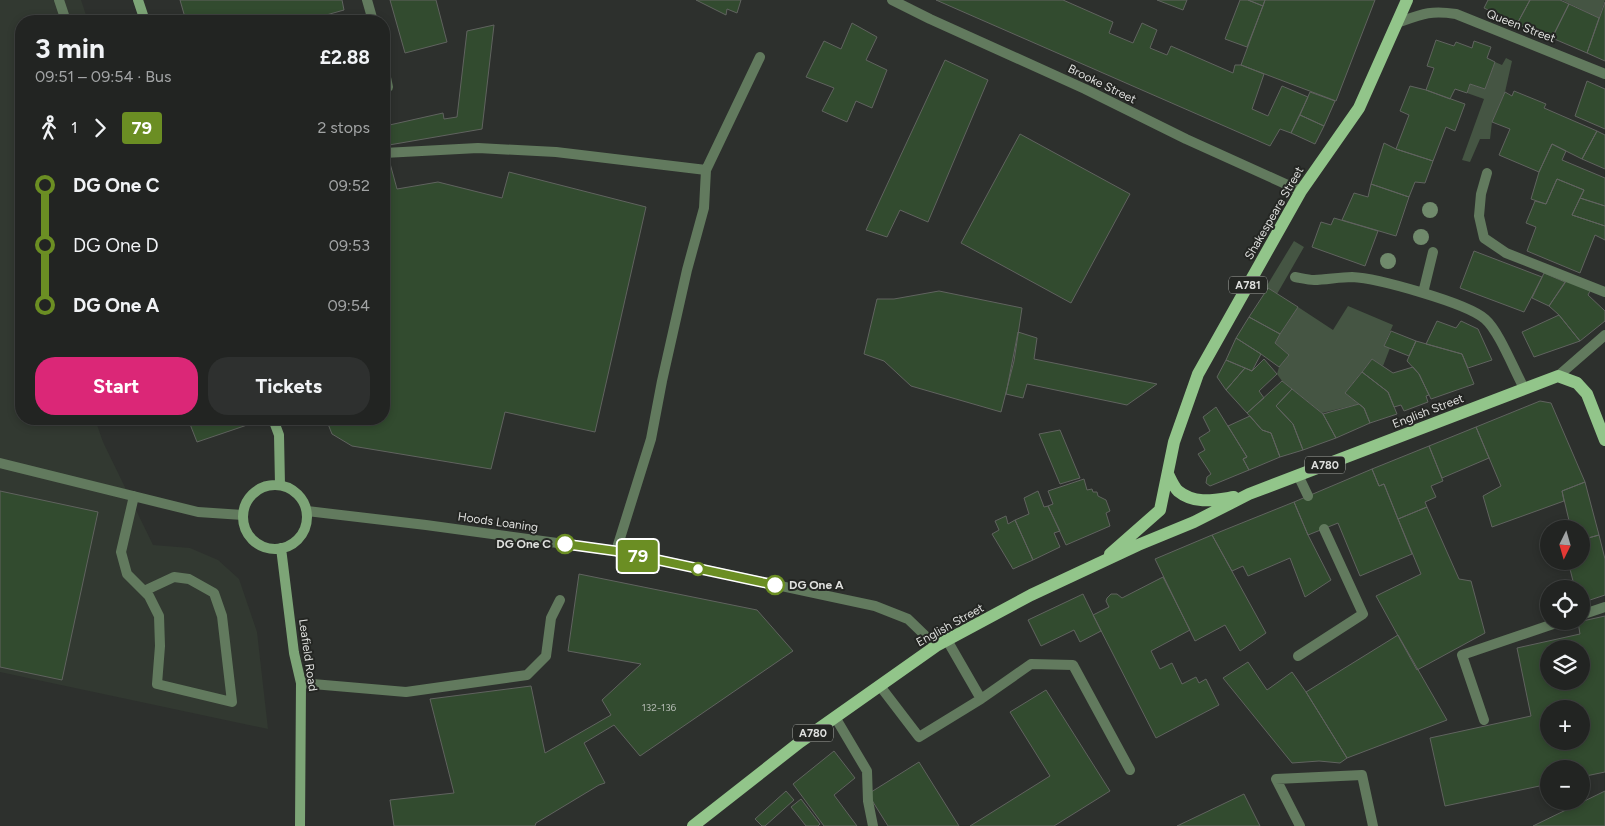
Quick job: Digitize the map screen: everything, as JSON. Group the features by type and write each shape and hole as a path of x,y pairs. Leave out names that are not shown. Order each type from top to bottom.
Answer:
{"main road":[{"name":"Shakespeare Street","path":"1097,565 1160,510 1174,442 1198,374 1301,191 1359,108 1407,0"},
{"name":"English Street","path":"693,826 800,742 942,643 1031,595 1138,545 1194,522 1249,494 1558,376"},
{"path":"1558,376 1577,382 1587,394 1605,440"},
{"name":"English Street","path":"1168,474 1177,490 1192,500 1210,501 1249,494"}],"street":[{"path":"59,0 64,15"},
{"path":"138,0 143,15"},
{"path":"367,0 371,15"},
{"name":"Brooke Street","path":"892,0 1085,89 1186,139 1301,191"},
{"name":"Queen Street","path":"1397,23 1430,12 1438,11 1456,14 1605,74"},
{"path":"616,551 651,439 687,270 704,208 706,170 760,57"},
{"path":"390,153 478,148 556,152 706,170"},
{"path":"1487,173 1481,194 1479,216 1484,238 1506,253 1605,292"},
{"path":"1423,293 1433,252"},
{"path":"1295,277 1312,280 1352,277 1382,281 1470,310 1484,318 1494,330 1524,388"},
{"name":"English Street","path":"1558,376 1605,335"},
{"path":"275,425 279,435 280,485"},
{"path":"0,463 198,512 244,515"},
{"path":"1298,476 1308,496"},
{"path":"280,485 298,494 304,502 307,511 307,521 304,531 298,539 290,545 272,549 262,546 248,534 244,524 244,515 246,504 256,492 270,486 280,485"},
{"path":"134,496 121,552 127,574 144,591 149,596 160,616 157,684 232,702 222,616 214,593 190,579 174,576 144,591"},
{"name":"Hoods Loaning","path":"307,511 616,551 875,606 908,618 942,643 981,699"},
{"path":"1298,656 1363,614 1324,529"},
{"name":"Leafield Road","path":"281,548 294,653 302,683 300,826"},
{"path":"302,683 406,692 527,675 546,656 551,618 560,600"},
{"path":"1590,612 1605,607"},
{"path":"1484,720 1462,655 1540,628"},
{"path":"880,686 919,737 981,699 1031,664 1073,665 1130,770"},
{"path":"836,717 867,771 868,801 873,826"},
{"path":"1300,826 1276,779 1362,775 1373,826"}],"shaded area":[{"path":"0,0 81,0 86,15 15,15 15,425 97,425 103,442 153,545 190,548 218,560 239,579 257,632 268,729 0,672"}],"green space":[{"path":"1562,0 1605,0 1599,18"},
{"path":"1506,58 1512,61 1505,92 1492,122 1490,139 1480,139 1470,162 1462,160 1484,99 1467,93 1470,84 1485,89 1495,62 1502,65"},
{"path":"1294,241 1304,247 1277,294 1266,287"},
{"path":"1348,306 1393,325 1384,346 1390,348 1383,366 1372,359 1345,393 1359,404 1322,413 1282,381 1277,374 1279,367 1289,355 1275,343 1298,307 1333,330"}],"building":[{"path":"180,0 342,0 344,10 326,15 184,15"},
{"path":"390,0 436,0 447,42 405,53"},
{"path":"696,0 741,0 737,13 727,9 726,15"},
{"path":"936,0 1063,0 1113,22 1109,33 1133,43 1142,23 1157,30 1150,48 1167,55 1171,46 1233,73 1235,65 1241,65 1264,74 1252,109 1268,116 1282,86 1308,97 1291,133 1280,129 1270,146"},
{"path":"1157,0 1187,0 1183,10"},
{"path":"1240,0 1248,0 1263,6 1247,47 1225,39"},
{"path":"1248,0 1265,0 1263,6"},
{"path":"1265,0 1375,0 1336,101 1241,65"},
{"path":"1488,0 1530,0 1517,24 1484,8"},
{"path":"1530,0 1560,0 1569,4 1552,38 1517,24"},
{"path":"1605,2 1605,61 1587,53"},
{"path":"1569,4 1599,18 1587,53 1552,38"},
{"path":"852,23 877,37 866,60 887,70 872,108 856,101 847,122 822,111 834,88 806,77 824,41 841,49"},
{"path":"494,25 482,129 390,145 390,125 443,113 444,119 457,117 467,31"},
{"path":"1436,40 1454,46 1456,42 1472,48 1474,41 1491,47 1487,58 1495,62 1485,89 1470,84 1467,93 1455,89 1450,99 1426,90 1434,68 1427,66"},
{"path":"945,60 988,80 928,222 900,210 887,237 866,230"},
{"path":"1587,81 1605,89 1605,129 1575,116"},
{"path":"1410,86 1465,104 1455,131 1446,127 1433,161 1396,149 1409,115 1400,111"},
{"path":"1514,91 1546,104 1544,108 1597,131 1582,159 1552,144 1539,172 1499,155 1510,129 1492,122 1505,92 1512,96"},
{"path":"1310,92 1335,101 1324,126 1300,115"},
{"path":"1300,115 1324,126 1315,144 1291,133"},
{"path":"1597,131 1605,135 1605,169 1582,159"},
{"path":"1020,134 1130,194 1071,303 961,243"},
{"path":"1384,143 1433,161 1425,183 1415,182 1409,197 1371,184"},
{"path":"1552,144 1566,151 1562,160 1605,178 1605,206 1580,198 1584,190 1557,179 1546,204 1531,199 1539,172"},
{"path":"390,163 397,189 438,182 502,198 509,172 646,207 595,432 505,412 491,469 352,446 332,434 328,425 390,425"},
{"path":"1557,179 1584,190 1572,215 1605,226 1605,240 1595,235 1580,273 1527,251 1536,227 1526,223 1535,201 1546,204"},
{"path":"1371,184 1409,197 1396,236 1342,220 1354,193 1368,197"},
{"path":"1580,198 1605,206 1605,226 1572,215"},
{"path":"1334,218 1378,231 1365,266 1312,247 1321,222 1331,225"},
{"path":"1474,251 1542,277 1524,312 1460,288"},
{"path":"1544,273 1565,282 1549,306 1532,298"},
{"path":"1567,280 1590,291 1588,295 1605,311 1605,321 1580,341 1559,315 1549,306"},
{"path":"1268,288 1298,307 1280,334 1249,317"},
{"path":"939,291 1022,308 1014,361 1001,412 911,386 884,361 864,354 877,299 894,299"},
{"path":"1559,315 1580,341 1534,357 1522,332"},
{"path":"1249,317 1280,334 1275,343 1289,355 1279,367 1236,338"},
{"path":"1437,321 1456,328 1461,321 1478,329 1492,360 1468,368 1462,354 1426,344"},
{"path":"1391,331 1416,341 1409,356 1384,346"},
{"path":"1018,332 1037,338 1034,359 1157,384 1127,405 1027,384 1023,398 1006,394"},
{"path":"1236,338 1261,354 1252,371 1226,360"},
{"path":"1416,341 1462,354 1474,384 1431,399 1419,374 1407,361"},
{"path":"1264,359 1277,374 1259,391 1264,398 1247,413 1226,390 1245,368 1252,371"},
{"path":"1372,359 1393,373 1413,367 1419,374 1429,395 1426,396 1428,402 1404,411 1401,405 1394,407 1388,392 1362,372"},
{"path":"1226,360 1245,368 1226,390 1217,377"},
{"path":"1362,372 1388,392 1397,414 1370,423 1364,408 1345,393"},
{"path":"1282,381 1292,389 1276,406 1293,424 1303,450 1280,457 1271,433 1262,430 1247,413"},
{"path":"1292,389 1323,414 1336,438 1303,450 1293,424 1276,406"},
{"path":"1540,401 1551,403 1585,482 1562,491 1564,501 1492,527 1483,496 1501,486 1476,427"},
{"path":"1359,404 1364,408 1370,423 1336,438 1323,414"},
{"path":"1216,407 1247,457 1243,459 1249,470 1210,486 1206,483 1207,477 1211,474 1198,454 1205,450 1199,438 1210,431 1203,417"},
{"path":"1250,416 1262,430 1271,433 1280,457 1249,470 1243,459 1247,457 1228,426"},
{"path":"190,425 247,425 197,442"},
{"path":"1476,427 1489,458 1442,478 1429,446"},
{"path":"1060,430 1080,478 1060,484 1039,434"},
{"path":"1429,446 1443,481 1431,486 1436,497 1425,502 1427,507 1398,519 1384,484 1379,486 1372,469"},
{"path":"1372,469 1379,486 1384,484 1412,554 1360,576 1338,523 1308,535 1294,502"},
{"path":"1084,479 1087,490 1092,489 1093,492 1097,492 1098,496 1106,500 1110,511 1106,513 1110,526 1066,545 1048,506 1053,504 1048,491"},
{"path":"1585,482 1599,535 1590,538 1590,520 1569,520 1562,491"},
{"path":"0,491 98,512 62,680 0,667"},
{"path":"1038,491 1044,507 1048,506 1060,531 1054,533 1060,547 1033,560 1015,520 1029,514 1024,498"},
{"path":"1294,502 1331,580 1305,597 1290,558 1248,576 1243,566 1232,571 1212,535"},
{"path":"1427,507 1459,579 1471,581 1485,633 1417,670 1376,596 1421,574 1398,519"},
{"path":"1006,516 1008,524 1015,520 1033,560 1013,569 992,534 999,530 995,521"},
{"path":"1212,535 1266,633 1240,651 1225,625 1195,641 1155,559"},
{"path":"1599,535 1605,559 1605,595 1590,600 1590,580 1573,580 1570,570 1590,570 1590,538"},
{"path":"579,574 757,610 793,651 640,756 614,725 584,743 605,783 536,823 535,826 394,826 390,800 454,793 430,699 531,686 545,753 611,715 602,700 641,664 568,651"},
{"path":"1163,577 1190,630 1151,651 1160,669 1172,663 1182,684 1196,677 1199,683 1206,679 1219,705 1156,738 1093,615 1109,607 1106,601 1111,594 1117,594 1122,598"},
{"path":"1083,594 1101,631 1080,642 1074,630 1041,646 1028,620"},
{"path":"1605,616 1605,772 1590,775 1590,760 1540,760 1540,786 1445,806 1430,738 1531,716 1517,648 1540,643 1540,690 1590,690 1590,640 1553,640 1580,634 1579,630 1590,630 1590,619"},
{"path":"1398,635 1447,720 1347,758 1306,692"},
{"path":"1248,662 1267,690 1292,672 1347,758 1340,763 1319,761 1292,763 1223,678"},
{"path":"1046,690 1110,791 1054,826 970,826 1050,776 1010,712"},
{"path":"834,751 855,778 834,795 857,826 824,826 793,784"},
{"path":"919,762 959,826 888,826 868,794"},
{"path":"786,791 794,800 765,826 762,826 755,819"},
{"path":"1605,791 1605,826 1533,826 1566,810 1590,810 1590,798"},
{"path":"1244,794 1260,826 1177,826"},
{"path":"801,799 820,824 818,826 806,826 791,807"}],"bus line":[{"name":"79","path":"565,544 616,551 775,585"}],"place":[{"name":"DG One C","path":"565,544"},
{"name":"DG One A","path":"775,585"}]}
